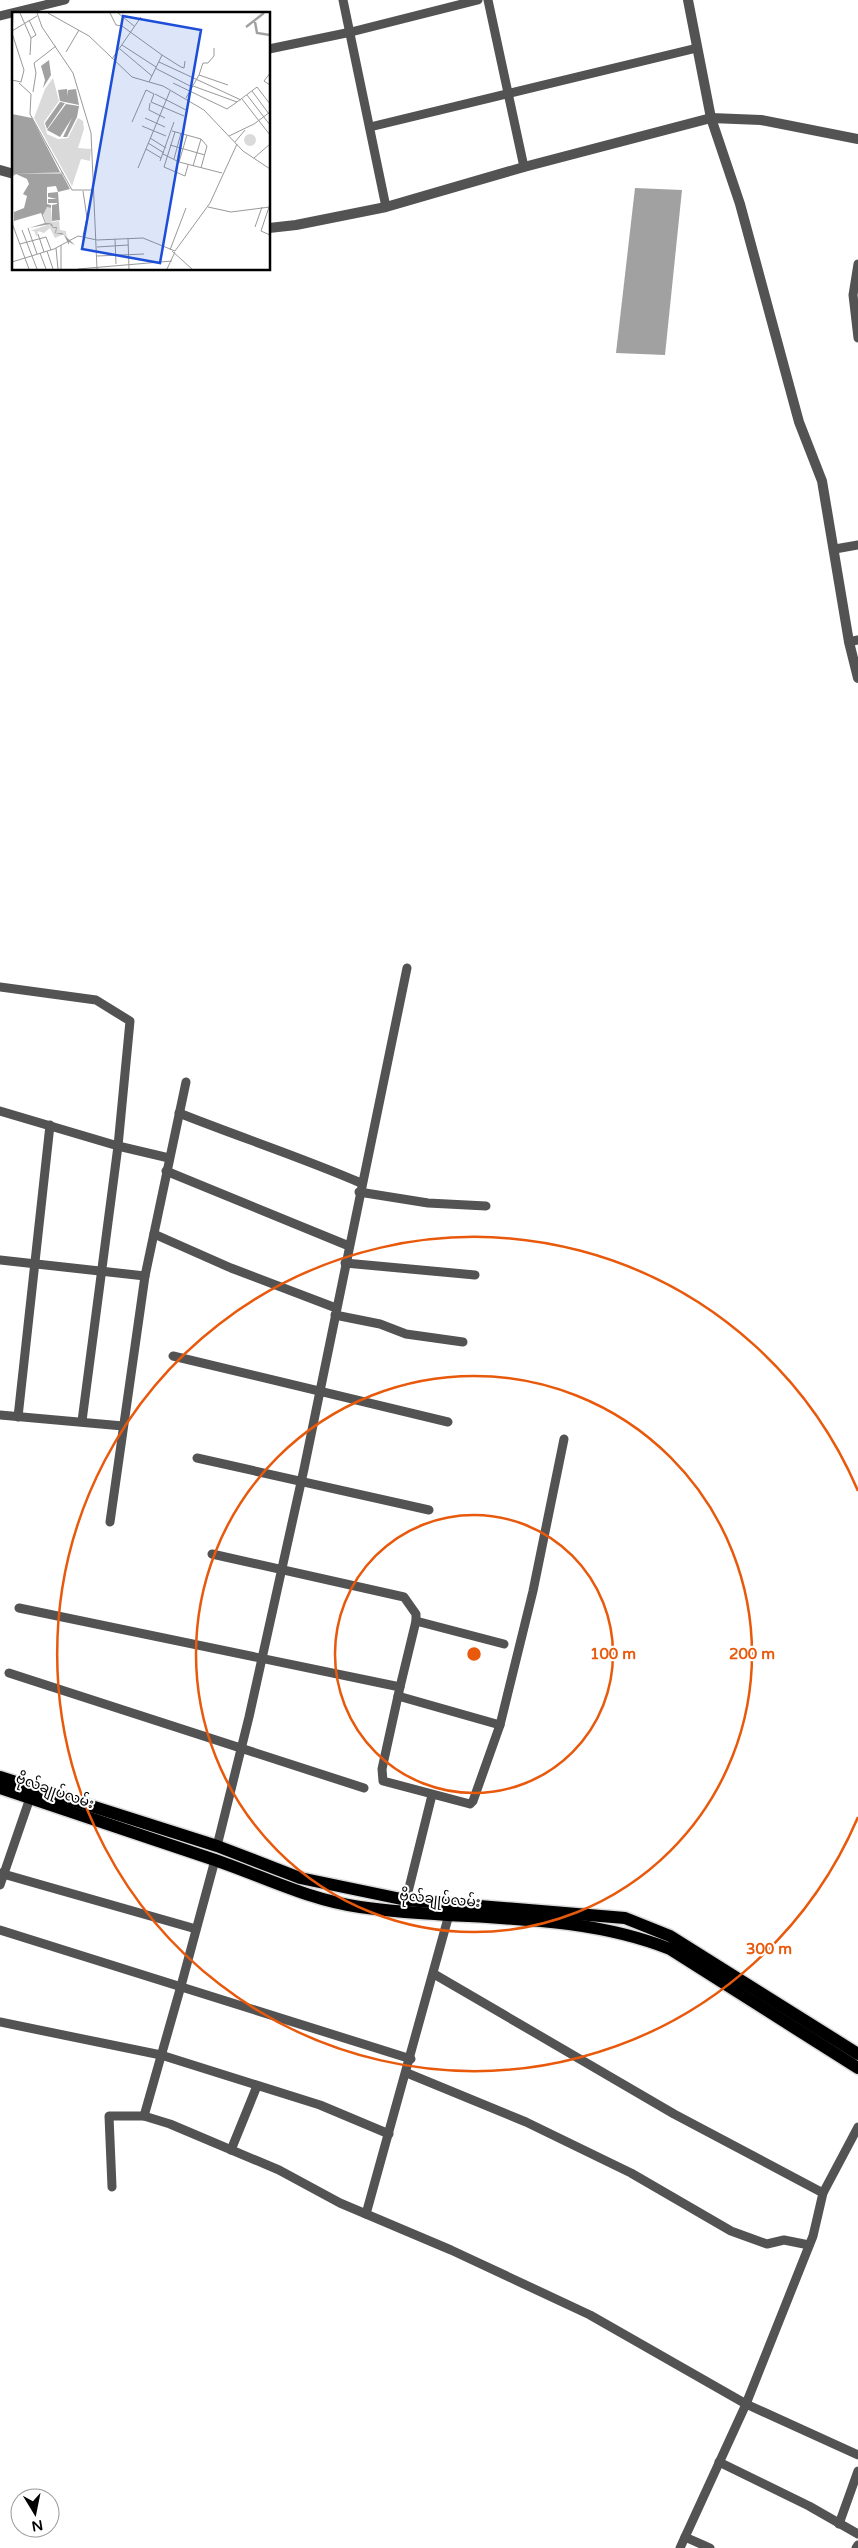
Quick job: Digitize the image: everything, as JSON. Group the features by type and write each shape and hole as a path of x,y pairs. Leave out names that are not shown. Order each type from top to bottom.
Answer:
{"main road":[{"name":"ဗိုလ်ချုပ်လမ်း","path":"0,1777 217,1846 300,1878 451,1909 591,1926 648,1940 670,1949 858,2068"},
{"name":"ဗိုလ်ချုပ်လမ်း","path":"0,1788 215,1860 297,1891 358,1907 451,1909 625,1918 670,1936 858,2054"}],"street":[{"path":"16,12 65,0"},
{"path":"343,0 386,208"},
{"path":"270,49 351,32 478,0"},
{"path":"488,0 524,167"},
{"path":"688,0 711,118 740,204 799,422 822,481 854,641 858,678"},
{"path":"370,127 697,48"},
{"path":"270,228 296,225 386,208 524,167 711,118 761,120 858,140"},
{"path":"858,264 854,295 858,338"},
{"path":"835,549 858,545"},
{"path":"217,1846 301,1482 360,1187 407,968"},
{"path":"0,987 96,1000 130,1021 118,1146 82,1421"},
{"path":"110,1522 145,1276 186,1082"},
{"path":"0,1111 118,1146 169,1158"},
{"path":"179,1113 255,1144 304,1158 360,1187 428,1204 486,1206"},
{"path":"18,1417 50,1126"},
{"path":"166,1171 349,1246"},
{"path":"154,1234 335,1312 380,1324 406,1334 463,1342"},
{"path":"0,1260 145,1276"},
{"path":"345,1263 475,1275"},
{"path":"173,1356 448,1422"},
{"path":"0,1415 123,1426"},
{"path":"212,1554 282,1568 404,1597 416,1614 416,1621 382,1769 384,1781 462,1804 470,1804 473,1801 500,1725 533,1591 564,1439"},
{"path":"197,1458 429,1510"},
{"path":"19,1608 262,1657 399,1692 500,1725"},
{"path":"416,1621 504,1644"},
{"path":"9,1673 364,1788"},
{"path":"406,1900 432,1795"},
{"path":"0,1885 2,1874 30,1798"},
{"path":"144,2116 215,1860"},
{"path":"2,1874 196,1929"},
{"path":"366,2214 411,2059 451,1909"},
{"path":"0,1930 411,2059"},
{"path":"434,1974 674,2114 822,2193"},
{"path":"0,2022 161,2055 320,2106 390,2134"},
{"path":"407,2073 552,2135 631,2173 731,2231 767,2244 784,2240 809,2246"},
{"path":"231,2150 257,2086"},
{"path":"112,2187 109,2116 144,2116 170,2124 279,2170 340,2203 451,2250 590,2315 746,2404 858,2455"},
{"path":"680,2548 746,2404 809,2246 822,2193 858,2127"},
{"path":"719,2462 858,2534"},
{"path":"839,2524 858,2471"},
{"path":"685,2537 710,2548"}],"shaded area":[{"path":"635,188 682,190 665,355 616,353"}]}
